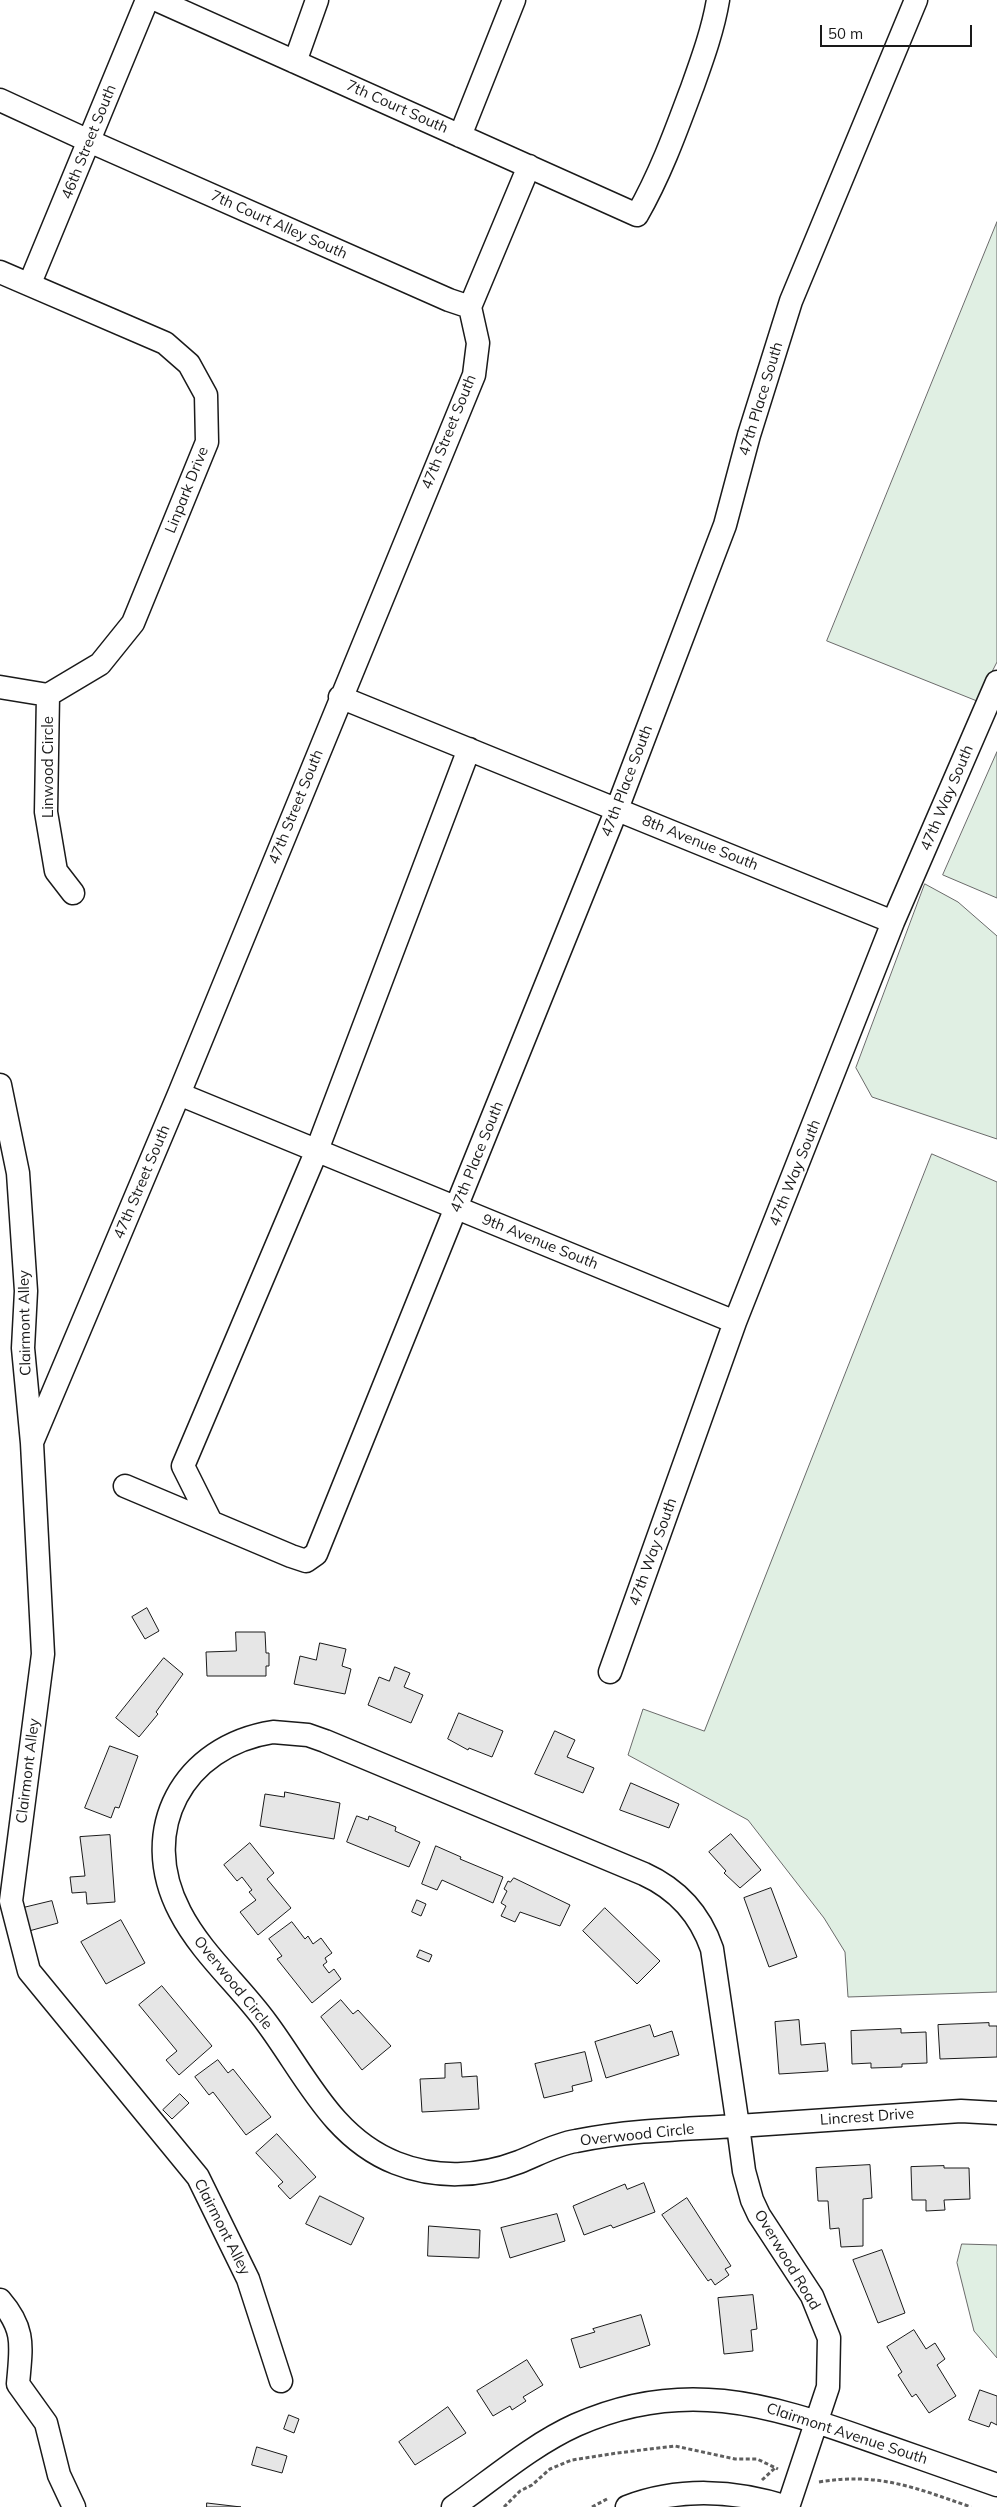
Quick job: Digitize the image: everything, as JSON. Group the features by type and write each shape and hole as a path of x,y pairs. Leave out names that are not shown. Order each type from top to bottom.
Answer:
{"street":[{"name":"46th Street South","path":"30,283 147,0"},
{"name":"7th Court South","path":"157,0 637,215 651,190 680,122 705,53 718,0"},
{"path":"295,62 317,0"},
{"path":"460,136 514,0"},
{"name":"47th Place South","path":"211,1522 306,1561 316,1554 617,809 725,525 749,435 791,301 916,0"},
{"name":"7th Court Alley South","path":"0,100 440,296 470,307"},
{"path":"470,307 528,166"},
{"name":"Linpark Drive","path":"0,272 30,283 74,305 165,343 189,364 206,395 207,442 133,623 100,664 48,695"},
{"name":"47th Street South","path":"32,1443 179,1094 340,697 474,375 478,343 470,307"},
{"name":"47th Way South","path":"610,1672 735,1322 893,922 997,682"},
{"path":"0,687 48,695"},
{"name":"Linwood Circle","path":"48,695 46,812 56,871 73,893"},
{"name":"8th Avenue South","path":"340,697 893,922"},
{"path":"211,1522 184,1466 317,1150 470,750"},
{"name":"Clairmont Alley","path":"0,1085 18,1173 26,1291 23,1348 32,1443 42,1654 11,1901 29,1971 198,2177 248,2279 281,2381"},
{"name":"9th Avenue South","path":"179,1094 735,1322"},
{"path":"125,1486 211,1522"},
{"name":"Overwood Circle","path":"274,1732 308,1735 658,1880 682,1899 692,1910 707,1935 714,1964 738,2126 630,2132 572,2141 517,2163 477,2173 435,2173 415,2169 396,2163 370,2150 333,2118 266,2022 199,1942 179,1910 167,1873 165,1832 172,1806 184,1782 209,1757 240,1740 274,1732"},
{"name":"Lincrest Drive","path":"738,2126 961,2111 997,2113"},
{"name":"Overwood Road","path":"738,2126 746,2178 758,2215 812,2296 829,2338 828,2387 796,2478 788,2507"},
{"path":"0,2300 11,2312 22,2339 9,2385 46,2423 59,2475 74,2507"},
{"name":"Clairmont Avenue South","path":"453,2507 549,2439 602,2415 659,2401 716,2399 771,2408 817,2421 997,2485"},
{"path":"627,2507 654,2499 699,2493 744,2496 788,2507"}],"path":[{"path":"504,2507 520,2491 532,2485 550,2469 572,2460 675,2446 735,2459 757,2459 810,2483 841,2478 899,2482 971,2507"}],"green space":[{"path":"997,222 997,662 977,701 827,641"},
{"path":"997,752 997,898 943,875"},
{"path":"925,884 958,902 997,936 997,1139 872,1097 856,1068"},
{"path":"932,1154 997,1182 997,1992 848,1997 845,1952 824,1918 748,1820 628,1755 643,1709 704,1731"},
{"path":"962,2244 997,2245 997,2358 974,2331 957,2263"}],"building":[{"path":"147,1608 159,1631 145,1639 132,1617"},
{"path":"236,1632 265,1632 266,1653 269,1653 269,1666 266,1666 266,1676 207,1676 206,1652 236,1651"},
{"path":"320,1643 346,1649 342,1666 351,1669 345,1694 294,1684 300,1656 316,1660"},
{"path":"164,1658 183,1674 156,1712 158,1714 139,1737 116,1718"},
{"path":"395,1667 410,1673 404,1687 423,1695 411,1723 368,1705 379,1677 389,1681"},
{"path":"459,1713 503,1731 492,1757 469,1748 468,1750 448,1739"},
{"path":"555,1731 575,1740 567,1757 594,1768 583,1793 535,1774"},
{"path":"110,1746 138,1756 119,1808 115,1807 111,1818 85,1808"},
{"path":"631,1783 679,1804 669,1828 620,1810"},
{"path":"285,1792 340,1803 334,1839 260,1826 265,1794 284,1797"},
{"path":"357,1816 368,1820 369,1816 396,1827 395,1831 420,1842 409,1867 347,1842"},
{"path":"731,1834 761,1870 740,1888 724,1873 726,1871 709,1852"},
{"path":"110,1835 115,1902 87,1904 86,1892 72,1893 70,1877 85,1876 80,1837"},
{"path":"250,1843 274,1873 267,1879 291,1908 258,1935 240,1912 256,1900 249,1892 252,1890 242,1877 237,1881 224,1865"},
{"path":"436,1846 461,1857 460,1859 503,1877 493,1903 442,1880 437,1890 422,1884"},
{"path":"514,1878 570,1905 560,1926 520,1912 515,1922 501,1916 506,1906 501,1903 507,1891 504,1889 508,1881 510,1882"},
{"path":"771,1888 797,1957 769,1967 744,1898"},
{"path":"417,1900 426,1904 421,1916 412,1912"},
{"path":"52,1901 58,1923 29,1931 23,1908"},
{"path":"605,1908 660,1961 637,1984 583,1931"},
{"path":"121,1920 145,1963 106,1984 81,1942"},
{"path":"292,1922 305,1939 308,1936 313,1944 321,1938 332,1953 325,1958 327,1962 323,1965 329,1973 334,1969 341,1979 312,2003 277,1959 282,1956 269,1939"},
{"path":"420,1950 432,1955 429,1962 417,1957"},
{"path":"162,1986 212,2046 179,2075 166,2060 177,2051 139,2005"},
{"path":"341,2000 353,2014 358,2010 391,2046 362,2070 321,2017"},
{"path":"799,2020 801,2045 825,2043 828,2071 779,2074 775,2022"},
{"path":"989,2023 989,2026 997,2026 997,2057 940,2059 938,2025"},
{"path":"650,2025 654,2037 672,2031 679,2055 606,2078 595,2042"},
{"path":"901,2029 901,2033 926,2032 927,2063 902,2064 902,2067 871,2068 871,2063 852,2064 851,2031"},
{"path":"585,2052 592,2081 572,2086 573,2091 544,2098 535,2064"},
{"path":"218,2060 228,2073 233,2069 271,2117 246,2135 213,2092 209,2095 195,2077"},
{"path":"461,2063 462,2077 477,2076 479,2109 422,2112 420,2079 445,2078 445,2064"},
{"path":"180,2094 189,2103 172,2119 163,2110"},
{"path":"277,2134 316,2177 290,2199 278,2186 283,2182 256,2153"},
{"path":"870,2165 872,2198 863,2199 863,2246 841,2247 839,2228 830,2229 828,2201 818,2201 816,2168"},
{"path":"944,2166 944,2168 969,2168 970,2199 944,2200 945,2210 926,2211 926,2200 912,2200 911,2167"},
{"path":"644,2183 655,2212 613,2228 611,2225 584,2235 573,2206 625,2184 627,2189"},
{"path":"320,2196 364,2218 351,2245 306,2224"},
{"path":"687,2198 731,2266 725,2269 729,2275 715,2285 711,2279 708,2281 662,2215"},
{"path":"557,2214 565,2241 510,2258 501,2228"},
{"path":"429,2226 480,2230 479,2258 428,2256"},
{"path":"882,2250 905,2313 878,2323 853,2260"},
{"path":"753,2295 757,2329 751,2330 753,2351 724,2354 718,2298"},
{"path":"641,2315 650,2345 580,2368 571,2339 595,2332 593,2329"},
{"path":"914,2330 926,2349 935,2343 945,2359 937,2365 956,2396 929,2413 916,2394 912,2397 898,2375 902,2372 887,2347"},
{"path":"527,2360 543,2385 523,2397 526,2401 512,2410 510,2406 493,2416 477,2391"},
{"path":"980,2390 997,2396 997,2425 991,2422 989,2427 969,2420"},
{"path":"448,2407 466,2433 415,2465 399,2442"},
{"path":"289,2415 299,2419 294,2433 284,2429"},
{"path":"257,2447 287,2456 282,2473 252,2465"},
{"path":"207,2503 241,2507 207,2507"}]}
